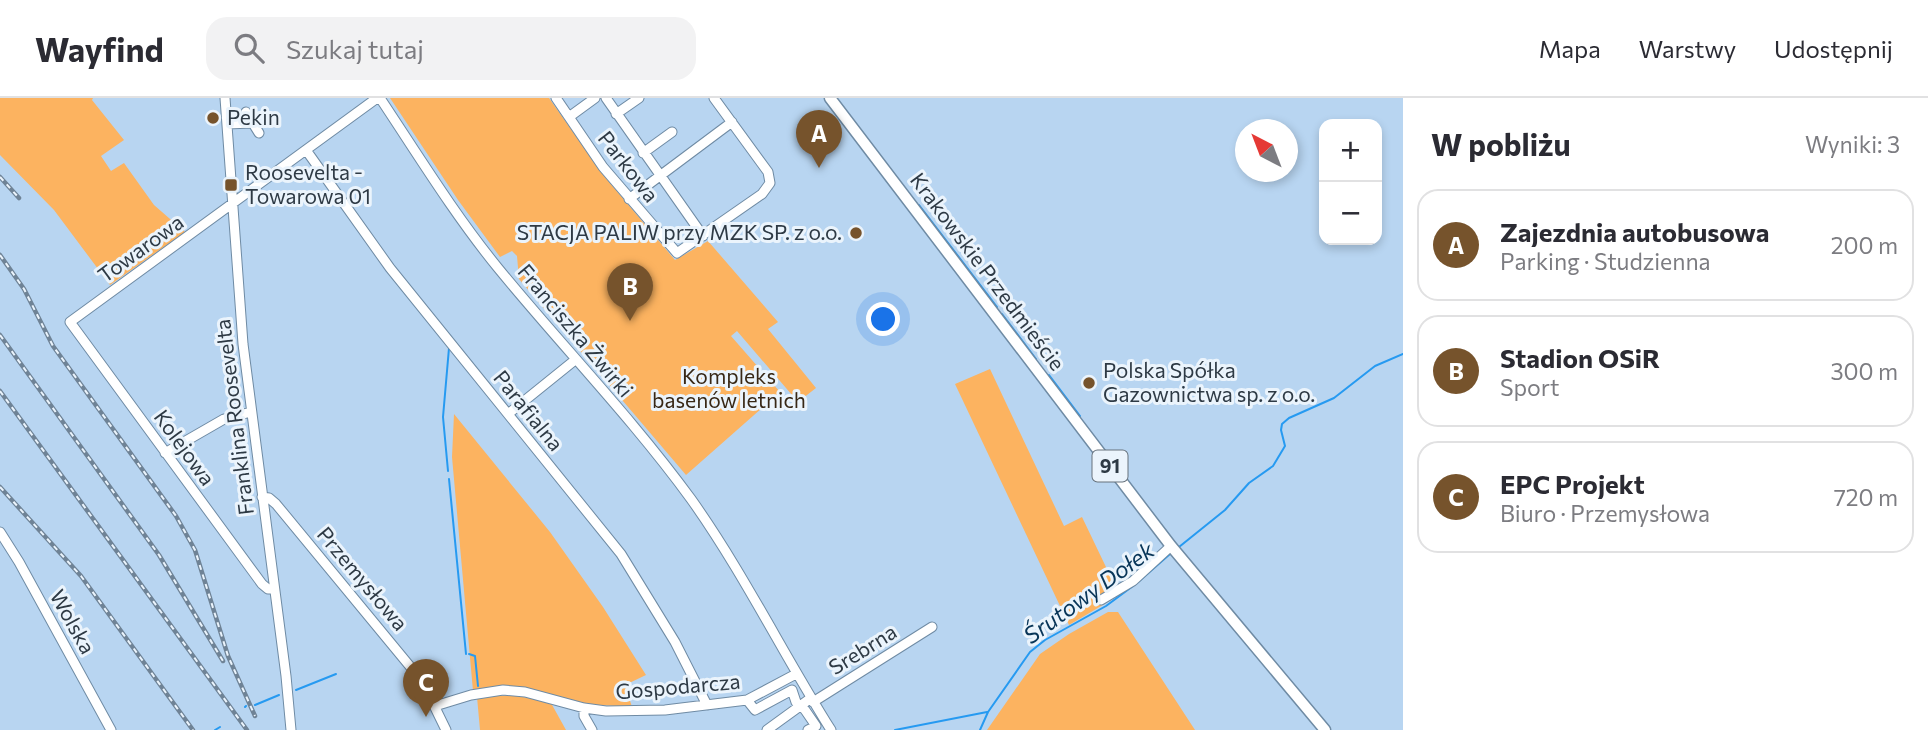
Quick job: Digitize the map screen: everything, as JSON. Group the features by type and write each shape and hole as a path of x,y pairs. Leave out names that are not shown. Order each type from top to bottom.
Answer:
{"main road":[{"name":"Krakowskie Przedmieście","path":"830,98 1171,546 1325,730"}],"street":[{"name":"Franklina Roosevelta","path":"225,98 243,344 290,730"},
{"name":"Towarowa","path":"70,322 378,98"},
{"name":"Franciszka Żwirki","path":"378,98 499,270 662,461 704,519 831,730"},
{"name":"Parkowa","path":"556,98 603,167 677,253 704,236"},
{"path":"569,117 595,98"},
{"path":"606,98 704,236 766,191 770,183 770,175 714,98"},
{"path":"616,114 639,98"},
{"path":"246,112 259,133"},
{"path":"629,199 732,122"},
{"path":"227,124 252,123"},
{"path":"643,153 672,132"},
{"name":"Parafialna","path":"306,150 390,268 621,554 675,642 707,705"},
{"name":"Kolejowa","path":"70,322 265,587 274,589"},
{"path":"508,414 575,360"},
{"path":"165,453 224,419 251,412"},
{"name":"Przemysłowa","path":"261,497 269,498 276,504 394,645 420,678 446,730"},
{"name":"Wolska","path":"0,532 26,574 111,730"},
{"path":"1101,600 1133,581 1171,546"},
{"name":"Srebrna","path":"767,730 801,706 932,627"},
{"name":"Gospodarcza","path":"435,706 471,695 503,690 525,692 584,708 633,712 747,699 796,674"},
{"path":"747,699 755,710 791,690 796,702 816,726 808,730"},
{"path":"584,708 584,716 592,730"}],"green space":[{"path":"0,98 93,98 124,140 101,156 111,171 124,163 154,205 185,232 110,285 54,210 0,155"},
{"name":"Kompleks basenów letnich","path":"390,98 549,98 604,176 675,260 708,241 778,322 768,329 816,388 798,402 737,331 731,336 780,392 686,475 519,279 517,256 512,251 500,257 458,200"},
{"path":"990,369 1064,526 1082,517 1117,590 1113,599 1069,625 955,384"},
{"path":"454,414 550,532 603,607 646,675 625,685 632,707 582,704 515,687 473,691 452,457"},
{"path":"1108,612 1118,612 1195,730 987,730 1040,654"},
{"path":"514,695 551,703 566,730 480,730 477,697"}],"waterway":[{"path":"919,205 997,307"},
{"path":"1002,314 1036,359"},
{"path":"448,471 443,417 449,348"},
{"name":"Śrutowy Dołek","path":"1179,547 1225,510 1249,483 1273,466 1285,446 1282,424 1289,418 1334,398 1375,366 1403,354"},
{"path":"1049,375 1080,416"},
{"path":"449,479 466,654"},
{"name":"Śrutowy Dołek","path":"1138,582 1170,554"},
{"name":"Śrutowy Dołek","path":"980,730 988,712 1030,652 1045,640 1106,606 1133,586"},
{"path":"469,654 475,656 478,686"},
{"path":"296,690 336,674"},
{"path":"255,705 279,695"},
{"path":"895,730 987,712"},
{"path":"215,730 220,727"}],"railway":[{"path":"0,177 19,198"},
{"path":"0,255 24,289 53,346 176,516 195,550 228,656 255,716"},
{"path":"0,335 159,555 223,661"},
{"path":"0,391 247,730"},
{"path":"0,487 81,576 193,730"}],"place":[{"name":"Pekin","path":"213,118"},
{"name":"Zajezdnia autobusowa","path":"819,168"},
{"name":"Roosevelta - Towarowa 01","path":"231,185"},
{"name":"STACJA PALIW przy MZK SP. z o.o.","path":"856,233"},
{"name":"Stadion OSiR","path":"630,321"},
{"name":"Polska Spółka Gazownictwa sp. z o.o.","path":"1089,383"},
{"name":"EPC Projekt","path":"426,717"}]}
